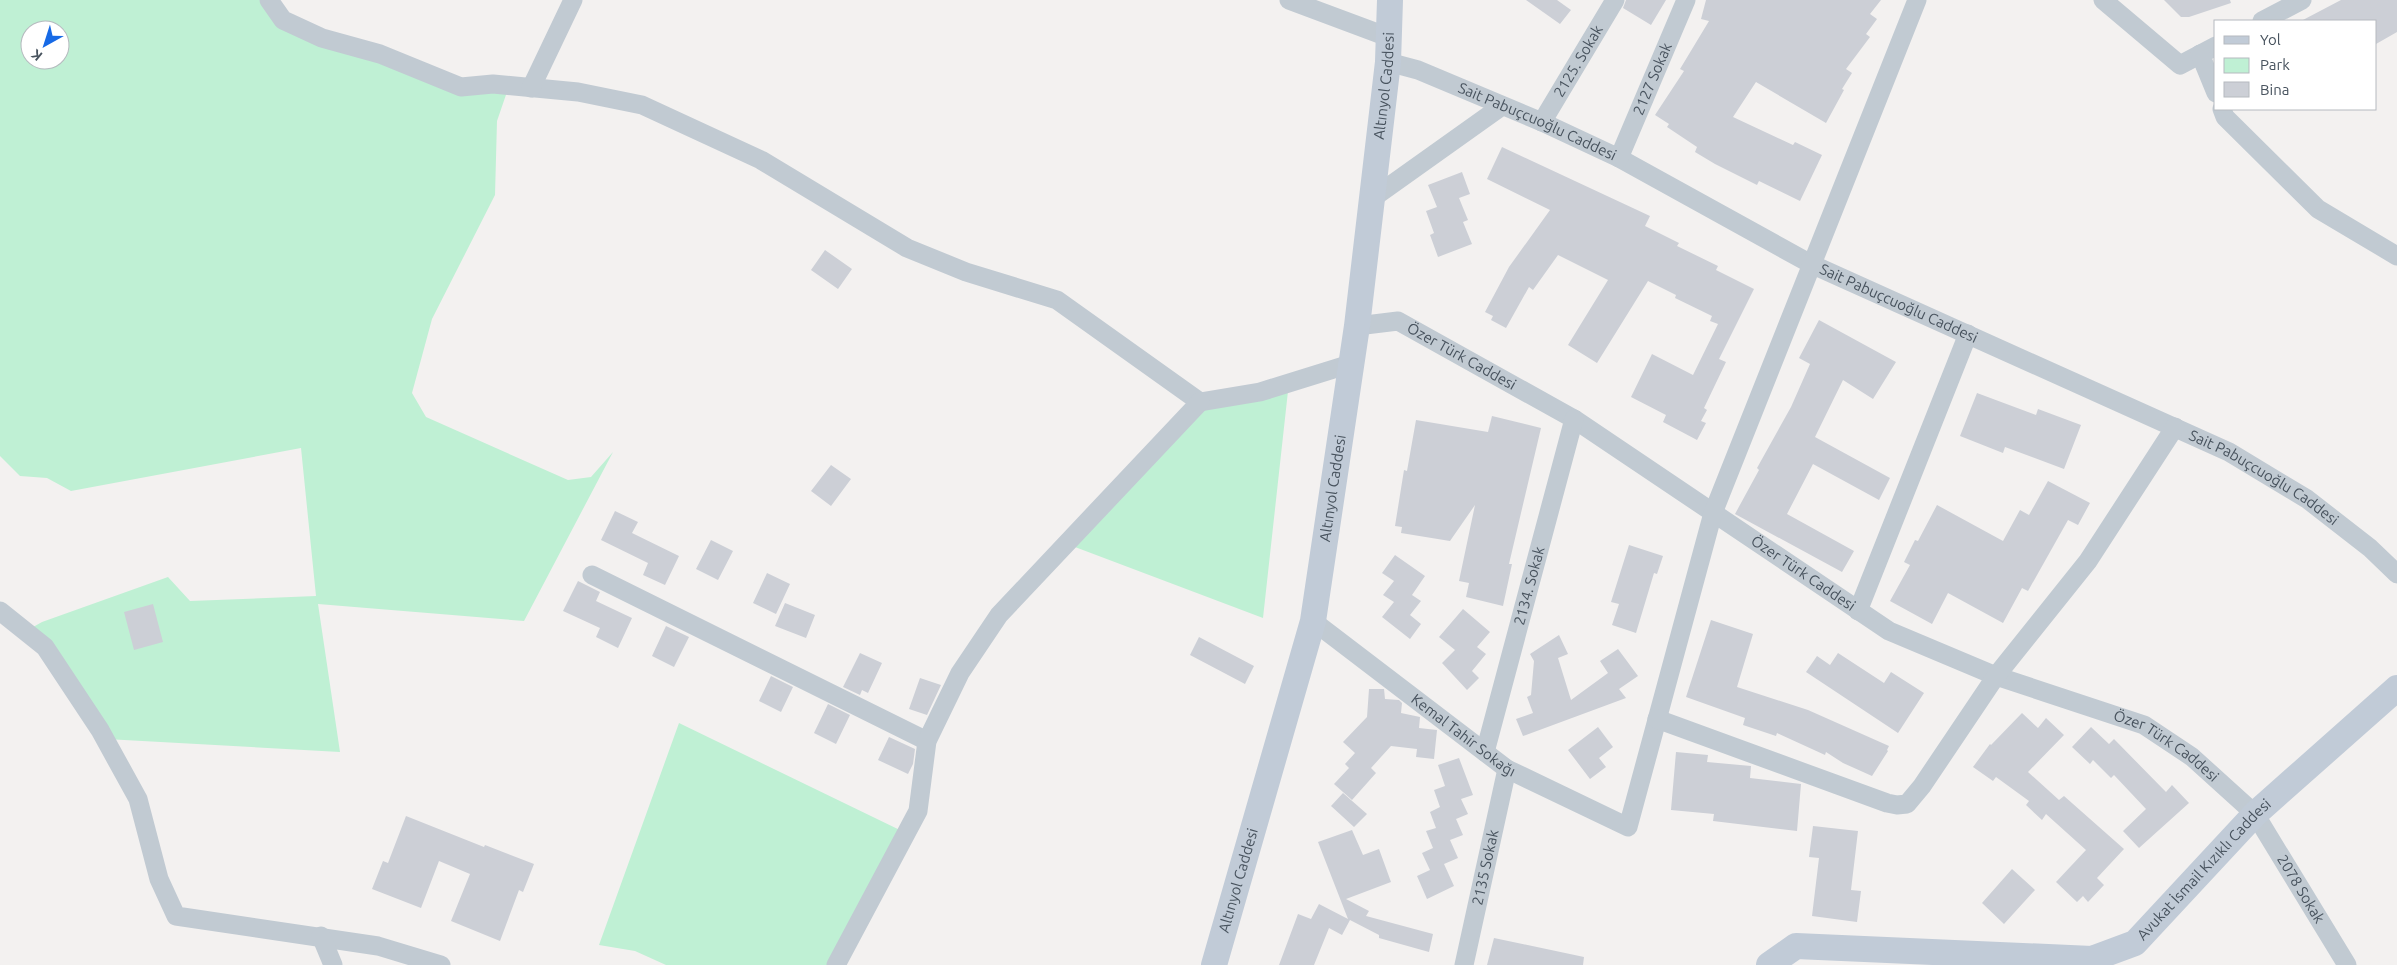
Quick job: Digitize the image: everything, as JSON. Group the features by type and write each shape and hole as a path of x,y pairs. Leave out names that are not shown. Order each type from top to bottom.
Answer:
{"main road":[{"name":"Altınyol Caddesi","path":"1214,965 1312,621 1357,326 1388,50 1390,0"},
{"name":"Avukat İsmail Kızıklı Caddesi","path":"1769,965 1796,946 2094,962 2135,943 2255,814 2397,688"}],"street":[{"path":"268,0 283,20 322,38 380,54 460,87 492,84 578,92 642,105 760,160 908,248 966,272 1057,300 1148,367 1200,402"},
{"path":"531,88 572,0"},
{"name":"Sait Pabuçcuoğlu Caddesi","path":"1289,0 1388,50 1418,70 1542,122 1619,158 1811,264 2230,452 2307,499 2370,548 2396,574"},
{"name":"2125. Sokak","path":"1542,122 1614,0"},
{"name":"2127 Sokak","path":"1619,158 1686,0"},
{"path":"1917,0 1713,514 1657,719 1887,802 1897,805 1907,804 1922,786 1996,676 2088,561 2175,427"},
{"path":"2103,0 2180,64 2208,50 2214,82"},
{"path":"2264,20 2302,0"},
{"path":"1370,200 1502,106"},
{"path":"2222,110 2226,117 2318,209 2397,256"},
{"name":"Özer Türk Caddesi","path":"1357,326 1398,320 1574,419 1889,631 1996,676 2144,725 2192,757 2255,814"},
{"path":"1858,611 1968,334"},
{"path":"836,965 918,811 926,741 960,673 1000,615 1200,402 1260,392 1350,364"},
{"name":"2134. Sokak","path":"1485,752 1574,419"},
{"path":"592,575 926,741"},
{"path":"0,611 45,647 100,730 138,799 159,879 176,916 378,946 441,965"},
{"name":"Kemal Tahir Sokağı","path":"1312,621 1507,769 1628,827 1657,719"},
{"name":"2135 Sokak","path":"1464,965 1507,769"},
{"name":"2078 Sokak","path":"2255,814 2347,965"},
{"path":"320,936 333,965"}],"green space":[{"path":"0,0 269,0 283,20 460,87 509,86 497,121 495,195 432,319 412,393 426,417 568,480 591,477 613,452 524,621 318,604 340,752 106,739 26,631 42,622 168,577 190,601 316,596 301,448 71,491 47,478 20,476 0,456"},
{"path":"1289,382 1263,618 1067,544 1200,402"},
{"path":"679,723 906,833 829,965 666,965 635,951 599,945"}],"building":[{"path":"1526,0 1557,0 1571,10 1560,24"},
{"path":"1626,0 1666,0 1651,25 1623,8"},
{"path":"1706,0 1881,0 1870,14 1877,19 1866,34 1870,37 1846,69 1852,73 1826,123 1756,82 1733,117 1793,145 1795,142 1822,155 1800,201 1759,181 1757,185 1715,164 1695,152 1697,147 1667,127 1669,124 1655,115 1684,71 1680,69 1709,21 1701,19"},
{"path":"2164,0 2230,0 2231,3 2189,17 2181,17"},
{"path":"2341,0 2397,0 2397,32 2377,43 2377,20 2303,20"},
{"path":"1502,147 1650,216 1645,226 1679,243 1677,246 1718,266 1716,270 1754,289 1719,359 1726,362 1704,408 1707,410 1701,421 1706,423 1697,440 1663,422 1666,415 1631,397 1652,354 1693,375 1718,324 1710,321 1712,316 1675,298 1676,295 1648,281 1597,363 1568,345 1608,280 1558,255 1533,290 1529,287 1506,328 1491,320 1493,316 1485,312 1509,267 1550,210 1487,179"},
{"path":"1462,172 1470,194 1459,198 1468,220 1463,222 1472,244 1438,257 1430,235 1434,233 1426,211 1437,207 1428,185"},
{"path":"825,250 852,269 838,289 811,270"},
{"path":"1819,320 1896,362 1873,399 1843,380 1815,437 1890,478 1879,500 1813,464 1787,514 1854,551 1842,572 1735,514 1759,470 1757,468 1791,407 1810,364 1799,358"},
{"path":"1977,393 2036,415 2038,409 2081,425 2064,469 2005,447 2003,453 1960,436"},
{"path":"1492,416 1541,428 1509,564 1512,564 1503,606 1466,597 1469,583 1459,581 1475,505 1450,541 1401,533 1402,527 1395,526 1404,470 1407,471 1416,420 1488,432"},
{"path":"831,465 851,479 831,506 811,491"},
{"path":"2048,481 2090,503 2078,525 2068,520 2028,591 2022,588 2003,623 1948,593 1932,624 1890,601 1910,565 1904,562 1915,540 1918,541 1937,505 2003,541 2020,510 2029,515"},
{"path":"615,511 638,522 632,533 679,556 665,585 643,575 648,563 601,540"},
{"path":"711,540 733,551 718,580 696,569"},
{"path":"1629,545 1663,556 1657,574 1654,573 1636,633 1612,625 1619,604 1611,602"},
{"path":"1395,555 1425,576 1412,595 1421,601 1410,615 1421,624 1410,639 1382,617 1394,602 1383,595 1394,581 1382,573"},
{"path":"767,573 790,584 776,614 753,603"},
{"path":"578,581 600,592 596,601 632,618 618,648 596,637 600,628 563,611"},
{"path":"785,603 815,615 806,638 775,626"},
{"path":"153,604 163,642 134,650 124,612"},
{"path":"1463,609 1490,632 1477,647 1486,654 1472,671 1479,678 1467,690 1442,663 1455,650 1439,637"},
{"path":"1711,620 1753,634 1737,687 1808,710 1889,746 1888,751 1872,776 1843,763 1826,752 1825,755 1777,733 1776,736 1743,725 1745,718 1686,697"},
{"path":"666,626 689,637 674,667 652,656"},
{"path":"1559,635 1568,654 1558,658 1571,700 1608,673 1600,661 1618,649 1638,676 1619,689 1626,698 1523,736 1516,719 1533,713 1527,697 1531,695 1534,661 1530,654"},
{"path":"1199,637 1254,666 1245,684 1190,655"},
{"path":"860,653 882,663 868,693 862,690 860,695 843,687"},
{"path":"1838,653 1884,683 1891,672 1924,693 1898,733 1806,672 1817,656 1830,665"},
{"path":"771,676 793,687 781,712 759,701"},
{"path":"920,678 941,685 927,715 909,709"},
{"path":"1369,689 1384,689 1385,699 1399,700 1402,703 1401,713 1420,717 1419,728 1437,730 1434,759 1416,757 1417,749 1391,746 1371,768 1376,773 1352,800 1334,784 1349,768 1345,764 1355,753 1343,742 1367,717"},
{"path":"828,704 850,715 836,744 814,733"},
{"path":"2022,713 2038,728 2046,718 2064,735 2028,772 2059,800 2064,796 2124,849 2097,878 2104,885 2088,902 2083,896 2077,902 2056,882 2086,850 2046,814 2042,820 2026,805 2029,801 1996,777 1993,781 1973,767 1990,744"},
{"path":"1598,727 1613,747 1599,758 1606,767 1590,779 1568,750"},
{"path":"2091,727 2109,744 2114,739 2166,792 2172,785 2189,803 2139,848 2123,831 2146,809 2114,775 2111,778 2093,760 2090,764 2072,747"},
{"path":"889,737 915,749 913,764 908,774 878,760"},
{"path":"1676,752 1708,755 1707,762 1751,766 1750,778 1801,784 1797,831 1713,821 1714,814 1671,810"},
{"path":"1459,758 1473,795 1461,799 1468,814 1456,819 1463,835 1450,840 1458,858 1444,864 1454,886 1427,899 1417,876 1430,870 1422,853 1433,848 1426,831 1436,828 1430,812 1440,807 1434,790 1445,786 1438,765"},
{"path":"1343,793 1367,814 1354,827 1331,806"},
{"path":"406,816 484,847 485,845 534,864 523,892 519,890 500,941 451,921 470,874 439,861 421,908 372,889 383,861 388,863"},
{"path":"1813,826 1858,831 1851,890 1861,891 1857,922 1812,916 1819,858 1809,857"},
{"path":"1352,830 1363,855 1379,849 1391,882 1346,899 1369,911 1366,916 1433,934 1429,952 1379,938 1379,935 1350,920 1342,935 1329,928 1314,965 1279,965 1298,914 1311,919 1319,904 1348,919 1318,842"},
{"path":"2012,869 2035,890 2004,924 1982,903"},
{"path":"1494,938 1584,957 1583,965 1487,965"}]}
